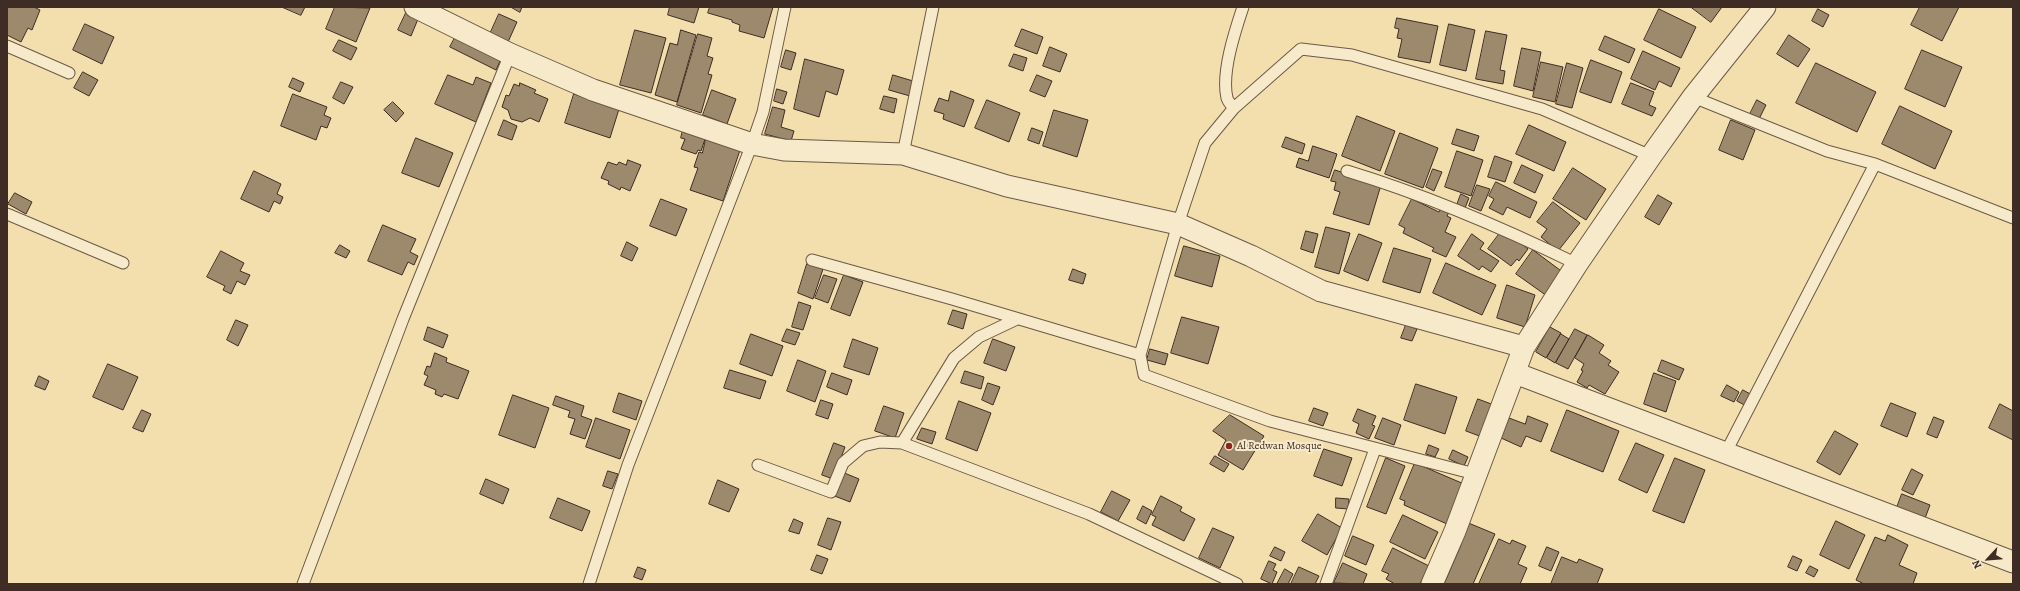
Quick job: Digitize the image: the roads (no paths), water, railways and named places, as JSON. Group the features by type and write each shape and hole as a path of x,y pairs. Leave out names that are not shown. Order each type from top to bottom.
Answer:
{"street":[{"path":"415,7 510,54 593,90 752,144 784,150 903,154 1007,186 1178,224 1251,256 1321,291 1524,347"},
{"path":"1432,584 1455,531 1475,474 1524,347 1577,264 1692,97 1765,7"},
{"path":"1514,373 1726,452 2013,562"}],"lane":[{"path":"589,584 628,465 763,112 785,7"},
{"path":"903,154 933,7"},
{"path":"1234,108 1227,98 1227,77 1230,46 1243,7"},
{"path":"7,46 69,73"},
{"path":"1475,474 1270,420 1144,375 1140,355 1178,224 1205,143 1234,108 1301,49 1352,55 1542,109 1651,156"},
{"path":"303,584 403,318 510,54"},
{"path":"1692,97 1828,151 1875,164 2013,218"},
{"path":"1726,452 1875,164"},
{"path":"1347,171 1379,180 1508,230 1577,264"},
{"path":"7,214 123,263"},
{"path":"812,260 1140,355"},
{"path":"902,443 954,358 979,337 1017,319"},
{"path":"758,465 831,492 843,463 864,446 880,442 902,443 1089,514 1237,584"},
{"path":"1326,584 1376,449"}],"place":[{"name":"Al Redwan Mosque","path":"1229,446"}]}
